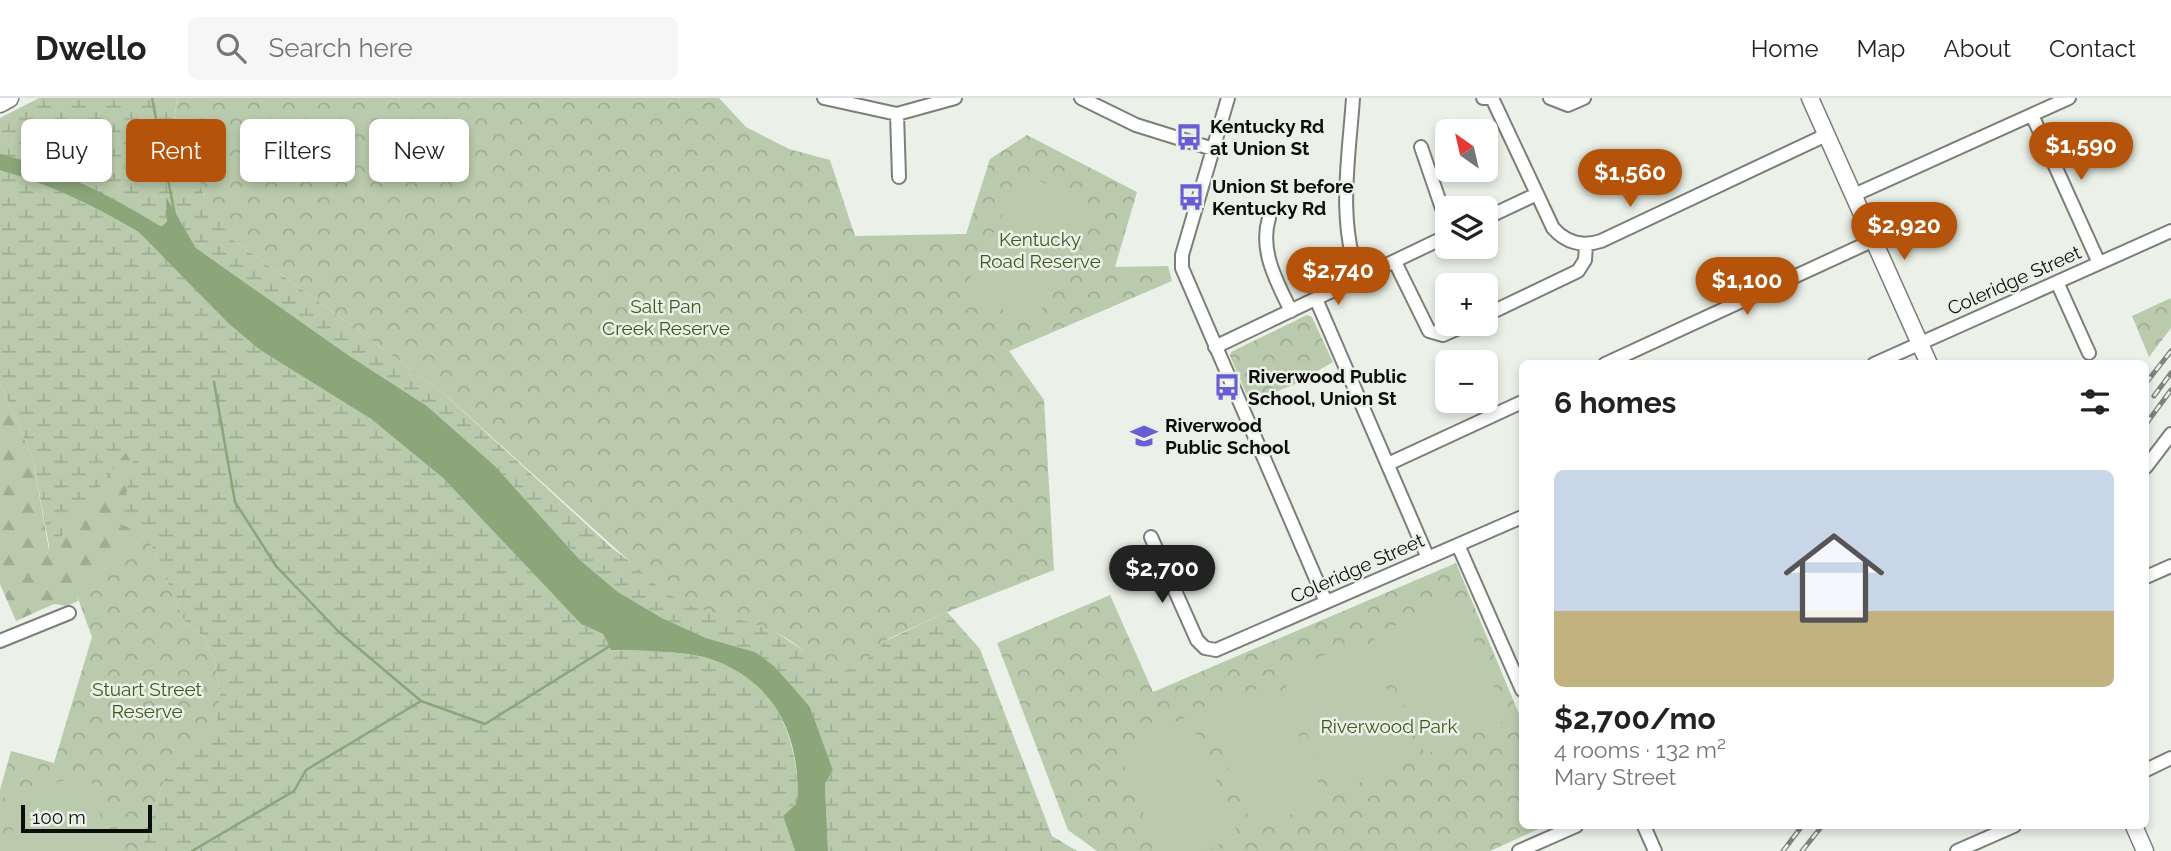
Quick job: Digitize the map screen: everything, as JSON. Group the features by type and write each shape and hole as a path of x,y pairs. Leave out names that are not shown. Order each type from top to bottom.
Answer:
{"highway":[{"path":"1,100 9,98"}],"main road":[{"path":"1810,98 1926,360"},
{"path":"2135,829 2145,851"}],"street":[{"path":"824,98 897,114 955,98"},
{"path":"1081,98 1094,101 1136,125 1213,149"},
{"path":"1228,98 1181,262 1183,274 1326,602"},
{"path":"1353,98 1346,226 1350,253 1359,278"},
{"path":"1483,98 1492,98 1557,232 1568,240 1586,245 1601,241 1826,135"},
{"path":"1550,98 1568,105 1584,98"},
{"path":"1854,195 2068,98"},
{"path":"897,114 899,177"},
{"path":"2032,115 2099,263"},
{"path":"1421,147 1438,196"},
{"path":"1498,212 1537,194"},
{"path":"1269,218 1266,235 1269,259 1291,311"},
{"name":"Coleridge Street","path":"1883,360 2171,231"},
{"path":"1614,360 1874,240"},
{"path":"1215,347 1435,242"},
{"path":"1498,309 1578,271 1585,260 1586,245"},
{"path":"1395,262 1429,331 1435,333"},
{"path":"2057,282 2089,353"},
{"path":"1316,299 1429,558"},
{"path":"1388,464 1519,403"},
{"path":"2149,463 2171,434"},
{"name":"Coleridge Street","path":"1151,537 1193,633 1205,648 1223,648 1519,518"},
{"path":"1458,545 1519,680"},
{"path":"2149,576 2171,566"},
{"path":"0,641 69,613"},
{"path":"2149,768 2171,758"},
{"path":"1519,851 1569,829"},
{"path":"1645,829 1655,851"},
{"path":"1957,851 2007,829"}],"green space":[{"path":"39,98 177,98 174,119 126,119 126,182 199,182 204,196 235,241 442,392 612,548 686,604 765,625 813,657 828,679 866,660 881,643 947,612 980,649 1052,836 1077,851 828,851 825,784 833,770 810,707 755,652 706,638 662,618 618,592 580,560 495,466 427,406 348,355 196,248 167,199 167,221 154,234 139,230 228,323 260,350 371,419 443,478 581,624 603,634 611,650 704,657 738,671 756,684 781,718 789,738 797,781 797,803 783,816 795,851 144,851 144,841 164,780 220,695 215,664 204,637 185,622 146,535 120,524 138,437 50,551 33,459 0,384 0,118"},
{"name":"Salt Pan Creek Reserve","path":"177,98 719,98 746,127 789,149 830,160 855,236 966,234 990,159 1027,135 1137,192 1115,267 1168,266 1172,281 1009,351 1044,400 1054,570 947,612 888,639 866,660 828,680 813,661 783,636 748,622 688,605 656,585 442,392 235,241 207,202 199,182 226,182 226,119 174,119"},
{"name":"Kentucky Road Reserve","path":"1024,173 1093,208 1033,325 964,290"},
{"path":"2171,298 2171,328 2149,357 2132,316"},
{"path":"1307,315 1312,317 1333,362 1293,385 1250,402 1230,356 1231,352"},
{"path":"0,384 33,459 49,550 139,435 146,534 77,593 78,601 67,606 54,604 16,621 0,584"},
{"name":"Stuart Street Reserve","path":"146,534 185,622 204,637 215,664 220,695 216,730 164,780 144,841 144,851 0,851 0,790 11,751 54,763 92,637 76,593"},
{"name":"Riverwood Park","path":"1456,563 1519,714 1519,829 1538,829 1490,851 1097,851 1068,830 997,643 1110,595 1153,692"},
{"path":"1456,599 1508,719 1425,755 1373,635"},
{"path":"1365,638 1417,758 1333,794 1281,674"},
{"path":"1276,681 1326,800 1254,830 1205,710"},
{"path":"1189,716 1239,836 1203,851 1159,851 1116,747"},
{"path":"90,774 109,851 18,851 4,795"}],"shaded area":[{"path":"166,197 196,248 348,355 427,406 495,466 580,560 618,592 662,618 706,638 755,652 775,667 810,707 833,770 825,784 828,851 795,851 783,816 797,803 795,758 782,719 771,701 757,686 740,673 707,658 666,652 611,650 603,634 581,624 443,478 371,419 260,350 228,323 137,230 154,234 167,221"}],"waterway":[{"path":"152,98 175,215"},
{"path":"0,162 46,177 90,196 174,244"},
{"path":"214,382 235,502 276,566 338,631 421,701 485,724 610,646"},
{"path":"192,851 294,791 306,770 421,701"}],"railway":[{"path":"2149,379 2171,351"},
{"path":"2154,396 2171,373"},
{"path":"2149,420 2171,390"},
{"path":"1783,851 1800,829"},
{"path":"1802,851 1820,829"}],"place":[{"name":"Kentucky Rd at Union St","path":"1189,137"},
{"name":"Union St before Kentucky Rd","path":"1191,197"},
{"name":"Riverwood Public School, Union St","path":"1227,387"},
{"name":"Riverwood Public School","path":"1144,436"}]}
